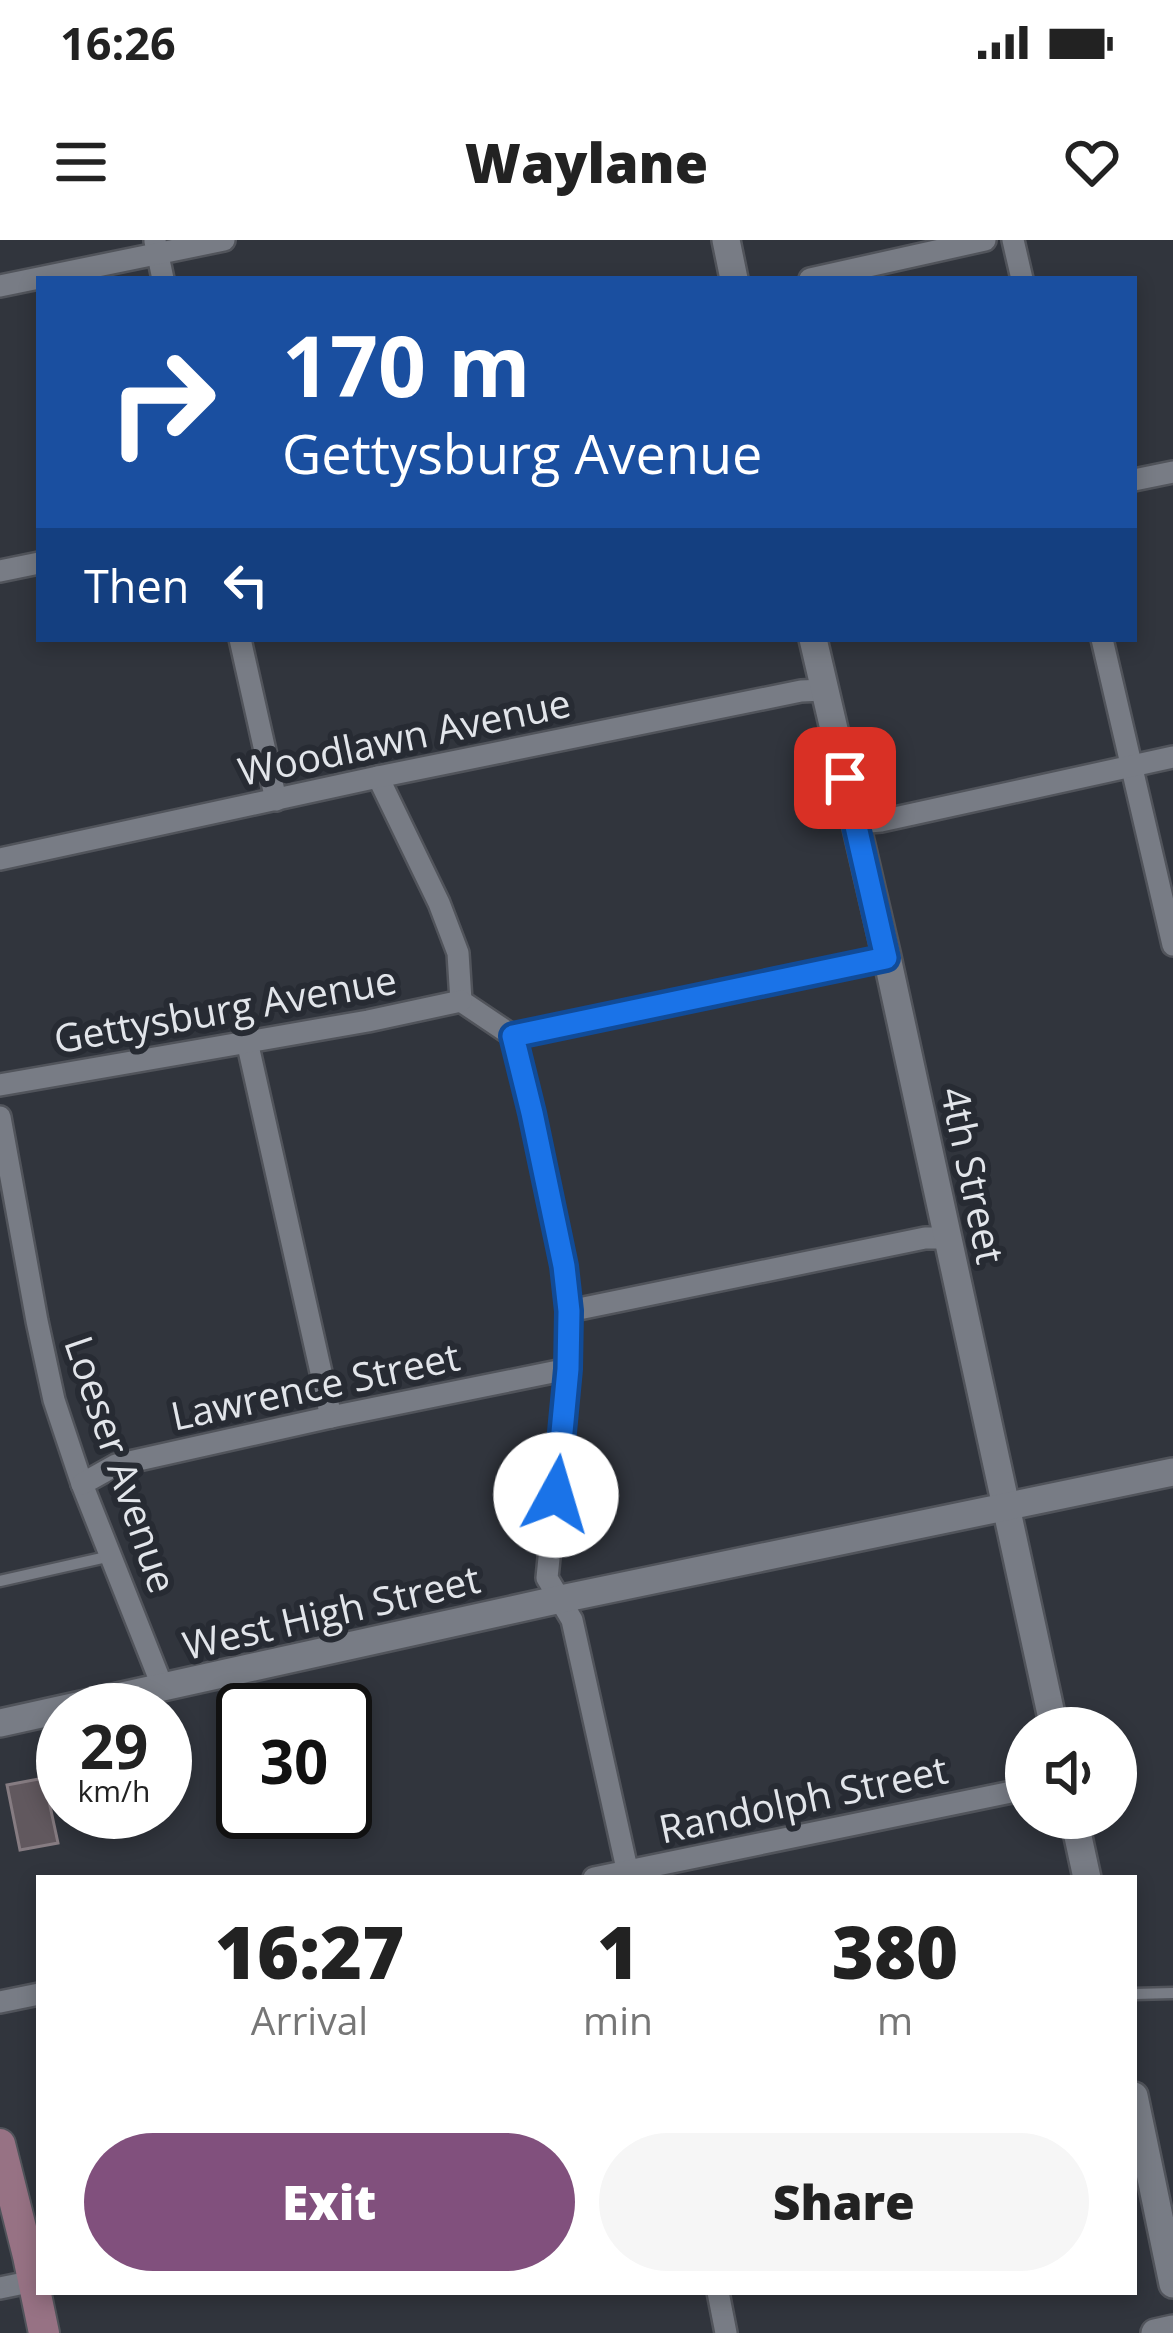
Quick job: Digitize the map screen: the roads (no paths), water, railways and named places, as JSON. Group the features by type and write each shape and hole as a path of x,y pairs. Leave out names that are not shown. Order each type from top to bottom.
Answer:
{"main road":[{"path":"0,2144 36,2281"},
{"path":"38,2295 44,2333"}],"street":[{"path":"40,276 157,247 224,240"},
{"path":"726,240 733,276"},
{"path":"823,276 985,240"},
{"path":"1013,240 1021,276"},
{"path":"0,286 36,277"},
{"path":"1137,479 1173,472"},
{"path":"0,571 36,564"},
{"path":"241,642 276,800"},
{"name":"4th Street","path":"814,642 1049,1707"},
{"path":"1103,642 1173,944"},
{"name":"Woodlawn Avenue","path":"0,859 378,777 824,690"},
{"path":"856,823 1173,757"},
{"path":"378,777 458,952 461,1001 513,1036 532,1113 569,1311 568,1369 547,1578 572,1620 628,1875"},
{"path":"513,1036 886,958"},
{"name":"Gettysburg Avenue","path":"0,1085 461,1001"},
{"path":"247,1041 331,1417"},
{"name":"Loeser Avenue","path":"0,1117 54,1400 158,1683"},
{"path":"569,1311 925,1238 948,1238"},
{"name":"Lawrence Street","path":"82,1484 116,1465 568,1369"},
{"name":"West High Street","path":"192,1691 561,1600 1173,1472"},
{"name":"West High Street","path":"0,1723 36,1717"},
{"name":"Randolph Street","path":"628,1875 1005,1794"},
{"path":"1079,1839 1086,1875"},
{"path":"0,2002 36,1995"},
{"path":"1137,2110 1173,2284"},
{"path":"0,2288 36,2281"},
{"path":"719,2295 726,2333"},
{"path":"1155,2333 1173,2329"}],"lane":[{"path":"0,1581 111,1556"},
{"path":"1137,1994 1173,1993"}]}
